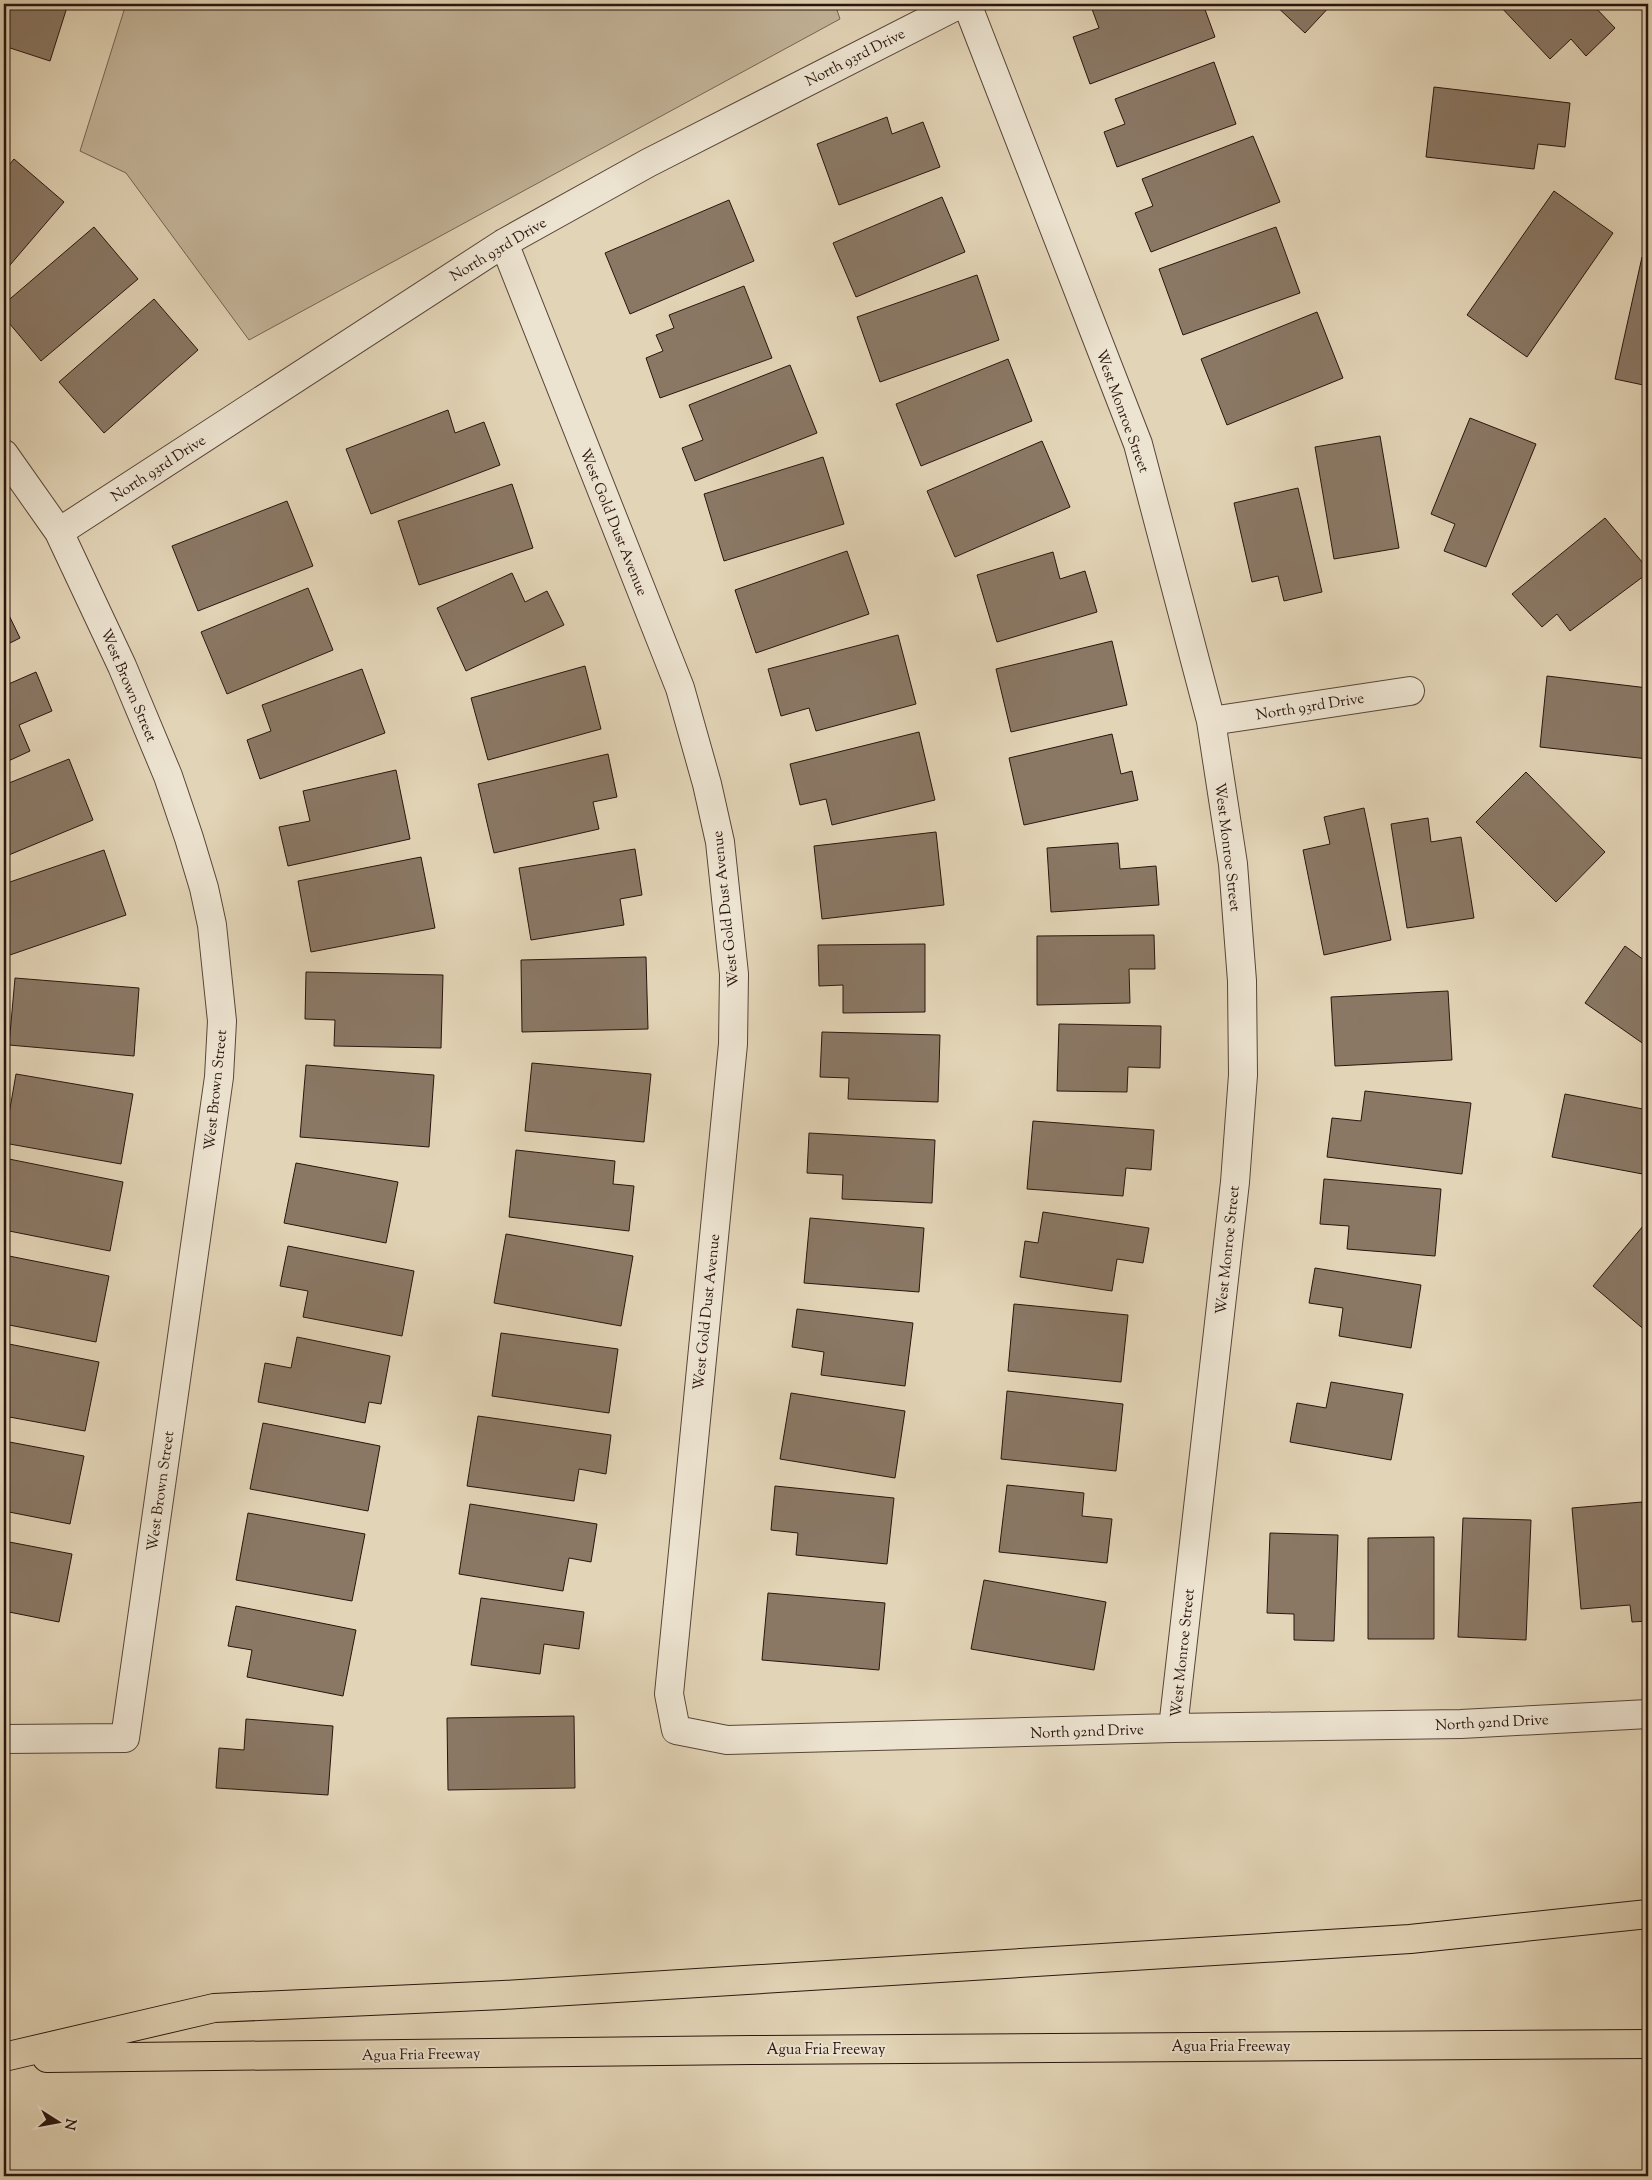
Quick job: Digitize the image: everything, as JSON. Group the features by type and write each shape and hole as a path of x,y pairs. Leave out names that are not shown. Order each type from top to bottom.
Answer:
{"highway":[{"path":"4,2058 214,2008 512,1995 968,1968 1410,1939 1648,1914"},
{"name":"Agua Fria Freeway","path":"4,2058 760,2050 1648,2044"}],"street":[{"name":"North 93rd Drive","path":"59,532 504,243 648,163 960,4"},
{"name":"West Monroe Street","path":"967,4 1138,444 1211,721 1233,864 1242,980 1243,1075 1235,1182 1173,1728"},
{"name":"West Gold Dust Avenue","path":"504,243 680,688 707,784 720,842 734,974 733,1044 669,1694 676,1730"},
{"name":"West Brown Street","path":"4,454 59,532 122,666 168,776 204,888 212,925 222,1021 219,1077 125,1738 4,1739"},
{"name":"North 93rd Drive","path":"1211,721 1410,691"},
{"name":"North 92nd Drive","path":"676,1730 727,1740 1173,1728 1461,1724 1648,1714"}],"shaded area":[{"path":"126,4 835,4 840,19 249,340 126,173 80,151"}],"building":[{"path":"4,4 68,4 50,61 4,46"},
{"path":"1105,4 1203,4 1215,37 1090,84 1073,37 1099,28 1092,9"},
{"path":"1274,4 1332,4 1305,33"},
{"path":"1498,4 1592,4 1615,28 1586,56 1571,39 1550,59"},
{"path":"1214,62 1236,124 1117,167 1104,132 1125,124 1115,99"},
{"path":"1434,87 1570,103 1565,147 1538,144 1534,169 1426,157"},
{"path":"887,117 892,134 923,122 940,167 839,205 817,144"},
{"path":"1253,136 1280,202 1151,252 1135,213 1153,206 1142,179"},
{"path":"14,159 64,202 4,272 4,171"},
{"path":"1554,191 1613,233 1527,357 1467,315"},
{"path":"942,197 965,252 856,297 833,243"},
{"path":"729,200 754,261 630,314 605,253"},
{"path":"94,227 138,279 41,361 4,317 4,304"},
{"path":"1276,227 1300,293 1183,335 1159,269"},
{"path":"1642,257 1648,258 1648,386 1615,379"},
{"path":"977,275 999,340 880,382 857,317"},
{"path":"744,286 772,358 660,398 646,358 663,351 656,335 674,328 669,315"},
{"path":"154,299 198,350 104,433 59,382"},
{"path":"1317,312 1343,378 1227,425 1201,359"},
{"path":"1008,359 1032,421 921,466 896,404"},
{"path":"790,365 817,433 695,481 682,448 703,440 689,405"},
{"path":"448,410 455,433 484,422 500,465 371,514 346,449"},
{"path":"1470,418 1536,444 1486,567 1444,551 1455,524 1431,514"},
{"path":"1380,436 1399,548 1334,559 1315,447"},
{"path":"1042,441 1070,507 955,557 927,491"},
{"path":"823,457 844,524 724,561 704,494"},
{"path":"512,484 533,548 419,585 398,521"},
{"path":"1298,488 1322,592 1284,601 1278,576 1252,582 1234,503"},
{"path":"287,501 313,566 198,611 172,546"},
{"path":"1605,518 1648,569 1648,573 1570,631 1557,614 1542,627 1512,594"},
{"path":"847,551 869,614 756,653 735,590"},
{"path":"1053,552 1060,579 1085,571 1097,612 997,642 977,575"},
{"path":"512,573 525,602 547,591 564,625 466,671 437,608"},
{"path":"308,588 333,650 227,694 201,632"},
{"path":"4,605 20,638 4,646"},
{"path":"898,635 916,704 816,731 809,708 781,716 768,669"},
{"path":"1112,641 1127,705 1011,732 996,669"},
{"path":"585,666 601,729 488,760 471,698"},
{"path":"362,669 385,733 260,779 247,740 271,731 262,705"},
{"path":"36,672 52,711 19,725 30,751 4,763 4,686"},
{"path":"1547,676 1648,688 1648,759 1540,747"},
{"path":"919,732 935,800 832,825 826,799 800,805 790,764"},
{"path":"1112,734 1121,774 1132,771 1138,800 1024,825 1009,758"},
{"path":"608,754 617,797 593,802 599,829 494,853 478,784"},
{"path":"69,759 93,820 4,857 4,785"},
{"path":"396,770 410,839 288,866 279,827 310,821 303,791"},
{"path":"1526,772 1605,852 1556,902 1476,822"},
{"path":"1364,808 1391,940 1324,955 1303,850 1330,844 1324,817"},
{"path":"1428,818 1431,842 1461,837 1474,918 1407,928 1391,824"},
{"path":"936,832 944,905 822,919 814,846"},
{"path":"1118,843 1120,869 1156,866 1159,905 1051,912 1047,848"},
{"path":"635,849 642,895 620,899 624,925 531,940 519,868"},
{"path":"104,850 126,915 7,956 4,946 4,884"},
{"path":"421,857 435,928 311,952 298,881"},
{"path":"1154,935 1155,969 1129,969 1130,1003 1037,1005 1037,936"},
{"path":"925,944 925,1012 843,1013 843,985 819,986 818,945"},
{"path":"1625,946 1648,963 1648,1047 1585,1003"},
{"path":"646,957 648,1029 522,1032 521,960"},
{"path":"306,972 443,975 441,1048 334,1046 335,1020 305,1019"},
{"path":"15,978 139,988 134,1056 9,1045"},
{"path":"1448,991 1452,1060 1335,1066 1331,997"},
{"path":"1059,1024 1161,1026 1160,1068 1128,1067 1127,1092 1057,1091"},
{"path":"822,1032 940,1035 938,1102 848,1099 849,1078 820,1077"},
{"path":"532,1063 651,1074 644,1142 525,1131"},
{"path":"306,1065 434,1075 429,1147 300,1137"},
{"path":"16,1074 133,1094 121,1164 4,1143"},
{"path":"1365,1091 1471,1103 1462,1174 1327,1157 1332,1118 1361,1121"},
{"path":"1565,1094 1648,1110 1648,1175 1552,1157"},
{"path":"1033,1121 1154,1130 1151,1170 1126,1168 1123,1196 1027,1189"},
{"path":"809,1133 935,1140 932,1203 842,1199 843,1175 807,1173"},
{"path":"516,1150 615,1161 613,1184 634,1186 629,1231 509,1217"},
{"path":"4,1158 123,1182 110,1251 4,1230"},
{"path":"296,1163 398,1182 386,1243 284,1223"},
{"path":"1324,1179 1441,1189 1435,1256 1347,1249 1349,1226 1320,1224"},
{"path":"1043,1212 1149,1228 1143,1263 1117,1259 1112,1291 1020,1277 1025,1241 1038,1243"},
{"path":"810,1218 924,1228 919,1292 804,1283"},
{"path":"1648,1220 1648,1331 1647,1332 1593,1286"},
{"path":"506,1234 633,1256 621,1326 494,1303"},
{"path":"288,1246 414,1271 402,1336 303,1317 308,1291 280,1286"},
{"path":"4,1255 109,1276 96,1342 4,1324"},
{"path":"1315,1268 1421,1285 1411,1348 1339,1336 1343,1308 1309,1303"},
{"path":"1014,1304 1128,1315 1121,1382 1008,1371"},
{"path":"797,1309 913,1323 905,1386 821,1375 824,1352 792,1347"},
{"path":"501,1333 618,1349 609,1413 492,1396"},
{"path":"297,1337 390,1356 381,1404 369,1402 365,1423 258,1402 265,1363 291,1368"},
{"path":"4,1343 99,1362 85,1431 4,1416"},
{"path":"1331,1382 1403,1394 1391,1460 1290,1442 1297,1403 1326,1408"},
{"path":"1007,1391 1123,1404 1116,1471 1001,1459"},
{"path":"791,1393 905,1411 895,1478 780,1459"},
{"path":"478,1416 611,1435 606,1474 579,1469 574,1501 467,1486"},
{"path":"263,1423 380,1446 368,1511 250,1489"},
{"path":"4,1441 84,1456 70,1524 4,1511"},
{"path":"1007,1485 1084,1493 1082,1516 1112,1519 1107,1563 999,1552"},
{"path":"775,1486 894,1498 887,1564 796,1555 798,1533 771,1530"},
{"path":"1642,1502 1648,1583 1648,1621 1632,1622 1630,1605 1581,1609 1572,1508"},
{"path":"470,1504 597,1524 591,1562 569,1558 563,1591 459,1574"},
{"path":"248,1513 365,1534 352,1601 236,1580"},
{"path":"1463,1518 1531,1520 1526,1640 1458,1637"},
{"path":"1270,1533 1338,1535 1334,1641 1294,1640 1294,1614 1267,1613"},
{"path":"1434,1537 1434,1639 1368,1639 1368,1538"},
{"path":"4,1541 72,1554 59,1622 4,1611"},
{"path":"984,1580 1106,1602 1094,1670 971,1649"},
{"path":"768,1593 885,1603 879,1670 762,1660"},
{"path":"481,1598 584,1612 579,1649 544,1644 540,1674 471,1665"},
{"path":"236,1606 356,1630 343,1696 247,1677 252,1650 228,1646"},
{"path":"574,1716 575,1788 448,1790 447,1718"},
{"path":"246,1719 333,1726 328,1795 216,1788 219,1748 244,1750"}]}
